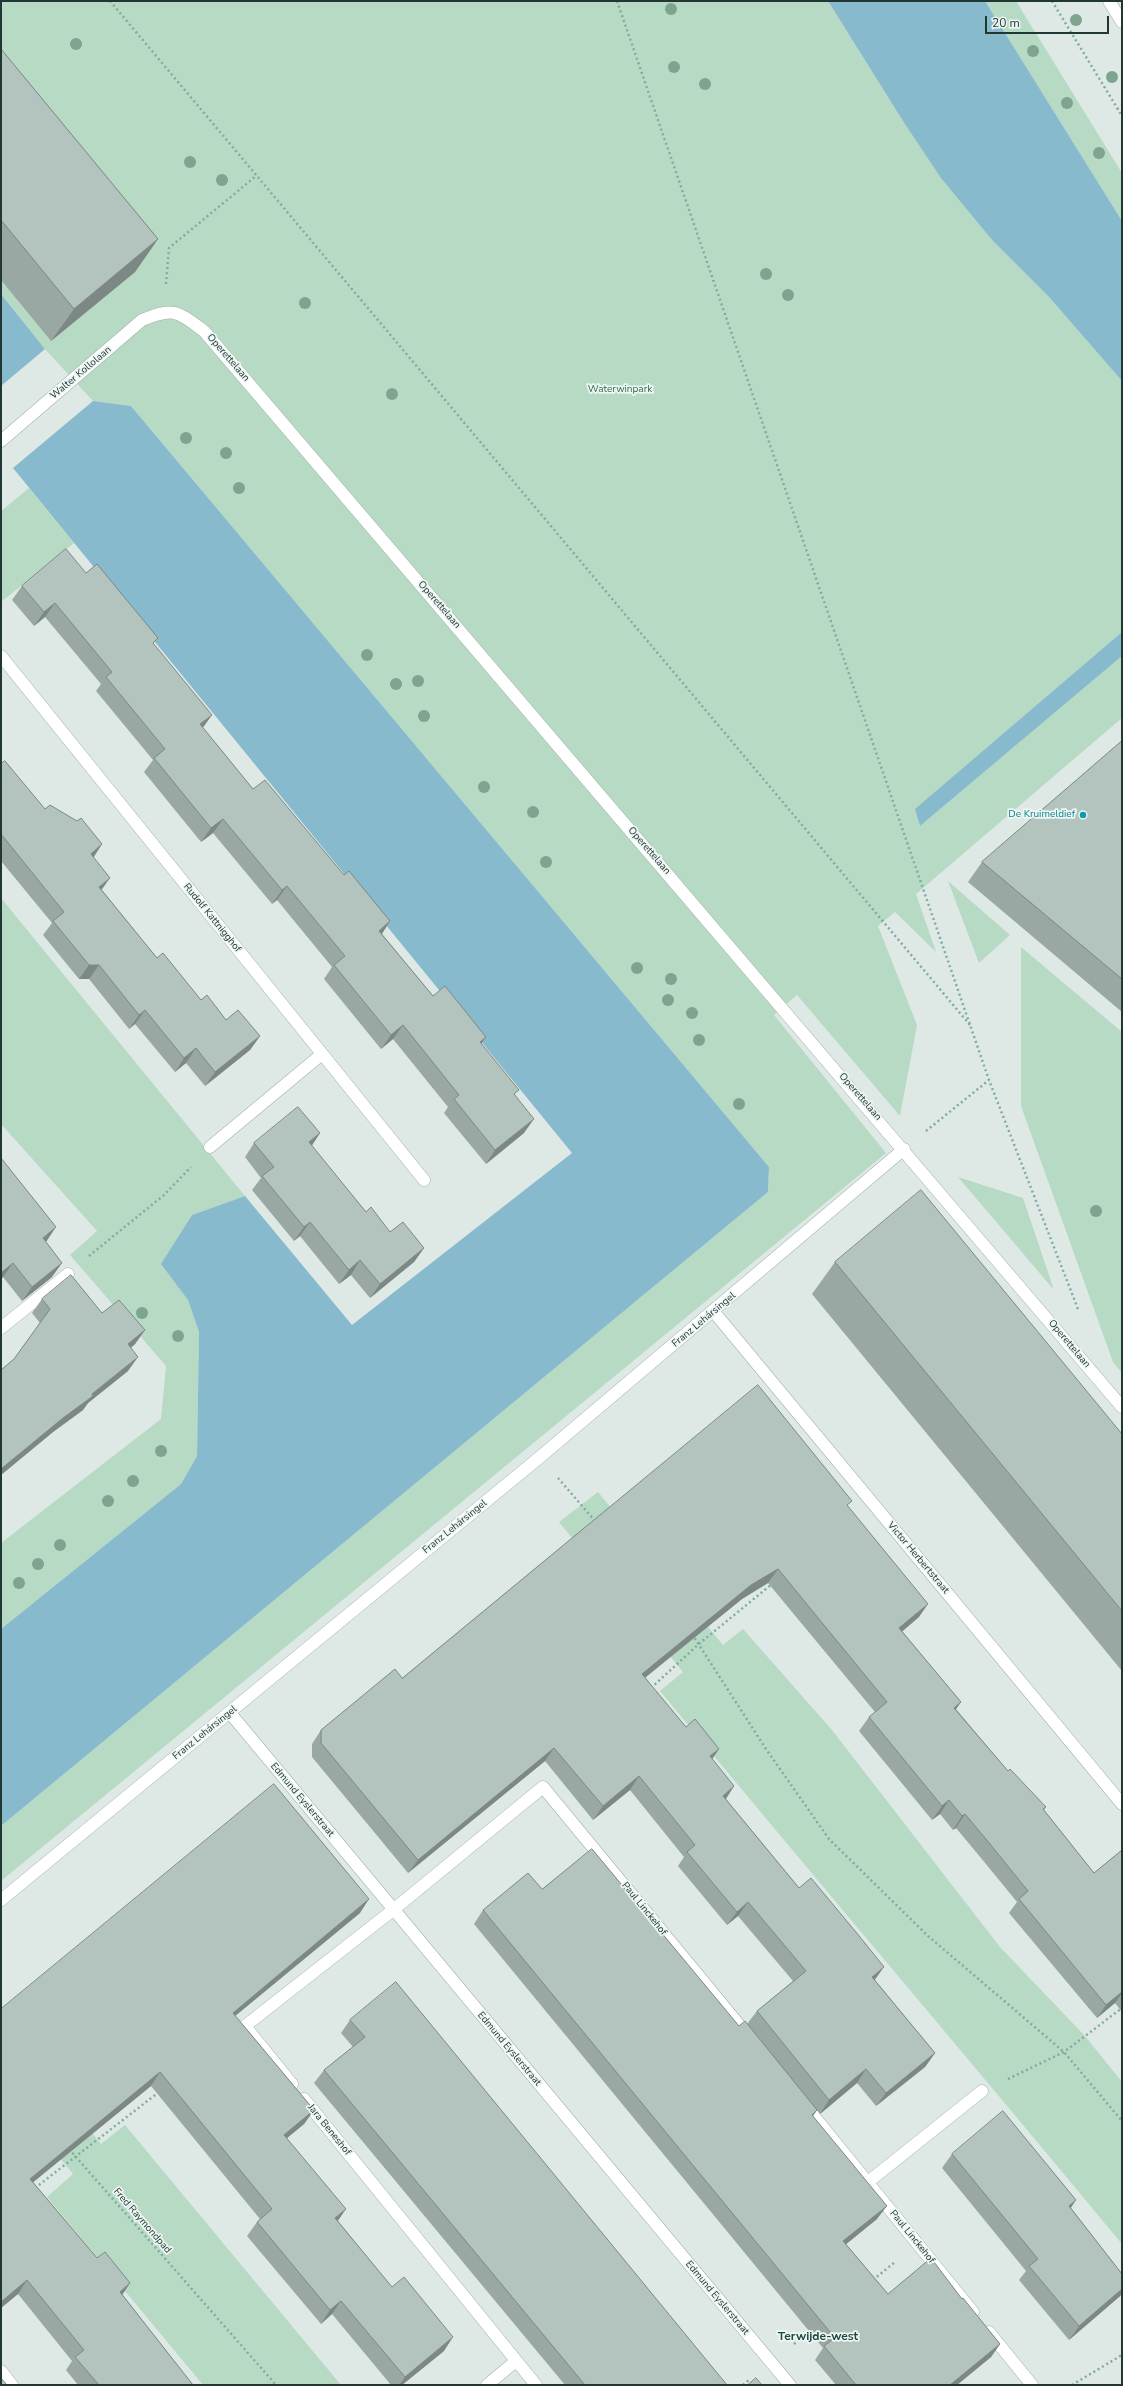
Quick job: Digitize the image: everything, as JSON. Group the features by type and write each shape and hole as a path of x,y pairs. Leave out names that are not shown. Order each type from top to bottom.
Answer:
{"street":[{"path":"1109,1 1122,22"},
{"name":"Walter Kollolaan","path":"1,441 142,320 164,311"},
{"name":"Operettelaan","path":"164,311 184,316 204,331 904,1149 1122,1407"},
{"name":"Rudolf Kattnigghof","path":"1,656 424,1180"},
{"path":"210,1147 322,1054"},
{"name":"Franz Lehársingel","path":"1,1900 540,1457 714,1312 904,1149"},
{"path":"1,1328 68,1274"},
{"name":"Victor Herbertstraat","path":"714,1312 1122,1804"},
{"name":"Edmund Eyslerstraat","path":"230,1713 790,2385"},
{"name":"Paul Linckehof","path":"393,1910 543,1787 756,2046"},
{"name":"Jara Beneshof","path":"393,1910 245,2026 536,2385"},
{"path":"868,2182 982,2091"},
{"name":"Paul Linckehof","path":"797,2095 1032,2385"},
{"path":"487,2385 516,2361"},
{"path":"1,2371 12,2385"}],"path":[{"path":"110,1 972,1027"},
{"path":"617,1 972,1027 989,1080 1079,1313"},
{"path":"1052,1 1122,116"},
{"path":"1117,108 1122,106"},
{"path":"164,311 169,248 256,176"},
{"path":"904,1149 989,1080"},
{"path":"68,1274 164,1195 210,1147"},
{"path":"540,1457 597,1523"},
{"path":"648,1691 700,1643 774,1582"},
{"path":"689,1631 700,1643 714,1670 829,1839 928,1936 1064,2052 1122,2121"},
{"path":"982,2091 1064,2052 1122,2008"},
{"path":"32,2191 74,2156 163,2089"},
{"name":"Fred Raymondpad","path":"64,2144 276,2385"},
{"path":"869,2283 918,2244"},
{"path":"743,2385 814,2328"},
{"path":"1072,2385 1122,2355"}],"green space":[{"name":"Waterwinpark","path":"1,1 828,1 901,118 993,241 1049,297 1122,381 1122,632 916,809 920,826 1122,656 1122,718 916,894 936,952 895,912 878,926 917,1025 900,1116 797,995 774,1015 886,1153 1,1881 1,1826 768,1192 769,1167 131,406 93,401 45,349 1,294"},
{"path":"985,1 1016,1 1122,173 1122,221"},
{"path":"29,488 74,543 1,602 1,511"},
{"path":"948,881 1010,935 979,963"},
{"path":"1,898 245,1196 192,1215 162,1264 188,1300 199,1332 197,1456 181,1484 1,1629 1,1543 161,1419 166,1366 70,1255 97,1231 1,1124"},
{"path":"1021,947 1122,1032 1122,1373 1113,1362 1021,1106"},
{"path":"958,1177 1023,1198 1054,1290"},
{"path":"598,1492 723,1645 743,1629 832,1730 1000,1947 1085,2036 1122,2082 1122,2244 660,1691 683,1672 559,1522"},
{"path":"1,2020 101,2144 125,2125 341,2385 203,2385 47,2197 73,2174 1,2087"}],"water":[{"path":"828,1 985,1 1122,221 1122,381 1049,297 993,241 941,178 901,118"},
{"path":"1,294 45,349 1,386"},
{"path":"93,401 131,406 769,1167 768,1192 1,1826 1,1629 181,1484 197,1456 199,1332 188,1300 161,1264 192,1215 245,1196 352,1325 572,1153 13,468"},
{"path":"1122,632 1122,656 920,826 915,809"}],"building":[{"path":"1,49 158,239 74,309 1,220"},
{"path":"66,549 86,573 97,564 158,638 153,643 212,715 200,724 253,789 265,780 344,875 349,871 390,921 379,931 433,996 445,986 486,1037 480,1042 519,1090 514,1094 534,1119 495,1150 454,1099 459,1095 403,1025 391,1035 334,965 345,956 287,886 282,890 223,819 211,828 154,758 165,749 106,677 112,672 55,603 44,612 22,586"},
{"name":"De Kruimeldief","path":"1122,741 1122,979 982,862"},
{"path":"5,761 45,809 50,805 77,821 81,818 102,844 91,854 110,878 99,887 157,958 163,953 201,1000 207,995 226,1020 238,1010 260,1036 215,1072 196,1048 184,1058 145,1010 139,1015 99,965 89,965 53,921 64,912 1,834 1,764"},
{"path":"298,1107 320,1133 309,1142 366,1212 371,1207 390,1232 403,1222 424,1248 380,1284 360,1260 349,1270 310,1222 304,1227 262,1176 274,1167 254,1143"},
{"path":"1,1158 56,1227 43,1238 62,1263 32,1287 13,1263 1,1273"},
{"path":"921,1190 1122,1434 1122,1611 835,1262"},
{"path":"71,1275 102,1313 119,1300 145,1330 128,1344 138,1357 92,1394 93,1396 63,1418 1,1469 1,1370 14,1359 50,1309 42,1299"},
{"path":"758,1385 852,1501 847,1505 928,1604 899,1628 961,1702 954,1708 1008,1771 1010,1769 1046,1807 1043,1809 1094,1873 1122,1850 1122,1992 1106,2005 1019,1899 1028,1891 990,1844 965,1814 962,1816 949,1800 942,1806 869,1717 887,1702 778,1569 751,1585 642,1674 686,1727 695,1719 719,1749 710,1756 734,1786 723,1796 799,1888 811,1878 860,1937 884,1967 872,1977 935,2053 886,2093 866,2069 829,2100 757,2011 806,1971 748,1902 737,1912 687,1852 695,1845 639,1776 603,1806 554,1748 418,1860 321,1743 321,1730 395,1669 402,1678"},
{"path":"274,1784 369,1899 233,2013 314,2110 284,2135 346,2209 335,2218 392,2287 404,2277 453,2337 405,2377 341,2301 330,2310 257,2222 272,2209 160,2072 30,2179 97,2258 105,2252 130,2283 120,2292 193,2385 99,2385 75,2357 84,2350 27,2280 1,2302 1,2009"},
{"path":"592,1849 739,2026 745,2021 817,2110 812,2115 887,2206 843,2241 888,2294 931,2258 962,2299 963,2298 1000,2344 950,2385 856,2385 824,2346 835,2338 483,1910 528,1873 542,1889"},
{"path":"396,1982 727,2385 585,2385 324,2070 365,2037 350,2020"},
{"path":"1003,2111 1076,2200 1069,2206 1122,2274 1122,2289 1079,2326 1029,2266 1038,2259 952,2154"},
{"path":"1,2378 7,2385 1,2385"},
{"path":"756,2378 762,2385 748,2385"}],"place":[{"name":"De Kruimeldief","path":"1083,815"}],"district":[{"name":"Terwijde-west","path":"818,2337"}]}
